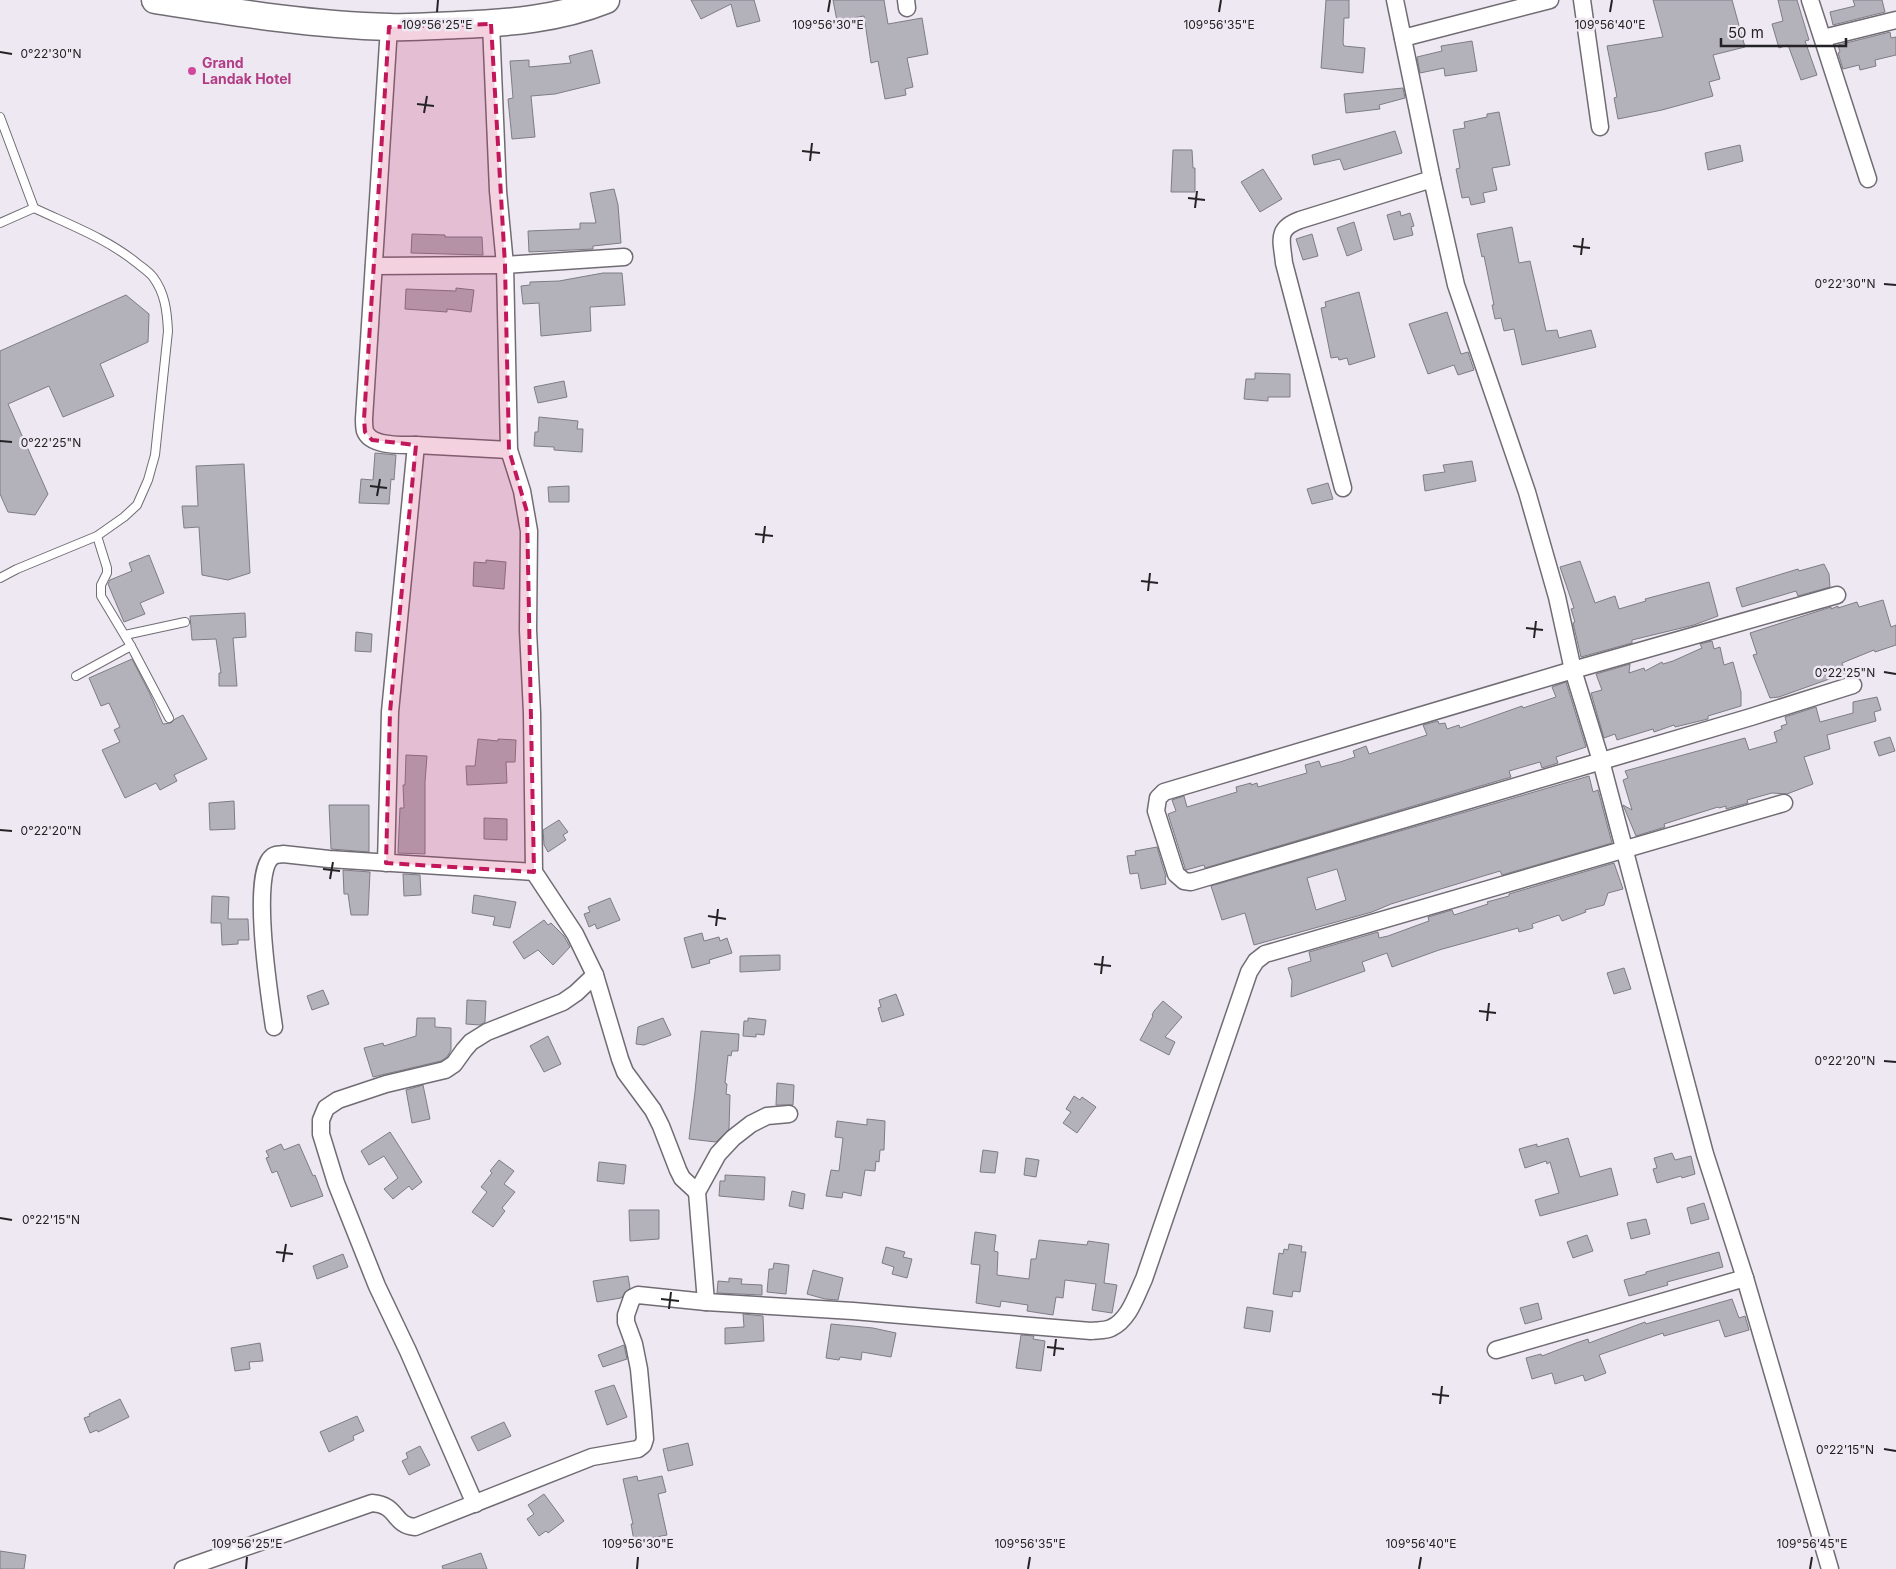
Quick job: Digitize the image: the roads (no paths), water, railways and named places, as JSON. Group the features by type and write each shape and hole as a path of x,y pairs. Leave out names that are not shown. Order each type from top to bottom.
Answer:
{"highway":[{"path":"155,0 254,15 390,27 491,24 547,18 589,7 606,0"}],"street":[{"path":"1395,0 1456,285 1526,492 1557,597 1572,670 1601,762 1705,1154 1745,1278 1830,1569"},
{"path":"1403,38 1550,0"},
{"path":"1582,0 1600,127"},
{"path":"1810,0 1868,179"},
{"path":"1823,38 1896,20"},
{"path":"491,24 498,191 504,265 509,450 522,491 529,531 528,630 532,713 534,872 575,934 595,975 625,1072 653,1110 682,1178 697,1192"},
{"path":"390,27 364,419 365,432 372,440 387,444 509,450"},
{"path":"1344,488 1284,263 1283,231 1288,224 1432,179"},
{"path":"374,266 504,265 624,257"},
{"path":"386,863 390,712 416,445"},
{"path":"1837,596 1572,670 1164,792 1158,798 1156,811 1176,874 1184,882 1202,880 1853,685"},
{"path":"183,1569 372,1503 383,1504 390,1508 402,1524 408,1527 415,1527 592,1457 638,1449 643,1445 645,1439 639,1369 634,1344 626,1322 629,1304 632,1298 638,1295 706,1302 853,1311 1091,1330 1109,1329 1118,1324 1130,1309 1144,1279 1249,972 1256,961 1265,954 1784,803"},
{"path":"274,1027 261,912 268,863 271,857 276,854 534,872"},
{"path":"475,1504 374,1277 336,1183 321,1134 321,1120 326,1108 338,1100 386,1084 445,1070 454,1064 471,1042 487,1032 563,1002 576,993 595,975"},
{"path":"706,1302 697,1192 718,1154 733,1138 751,1124 767,1116 789,1114"},
{"path":"1496,1350 1745,1278"}],"lane":[{"path":"0,117 34,208 106,242 129,256 152,276 162,294 167,311 168,331 155,455 148,480 137,505 124,517 97,536 17,569 0,578"},
{"path":"0,223 34,208"},
{"path":"97,536 107,568 107,573 101,585 101,596 125,635 169,718"},
{"path":"125,635 186,622"},
{"path":"76,676 131,646"}],"place":[{"name":"Grand Landak Hotel","path":"192,71"}]}
